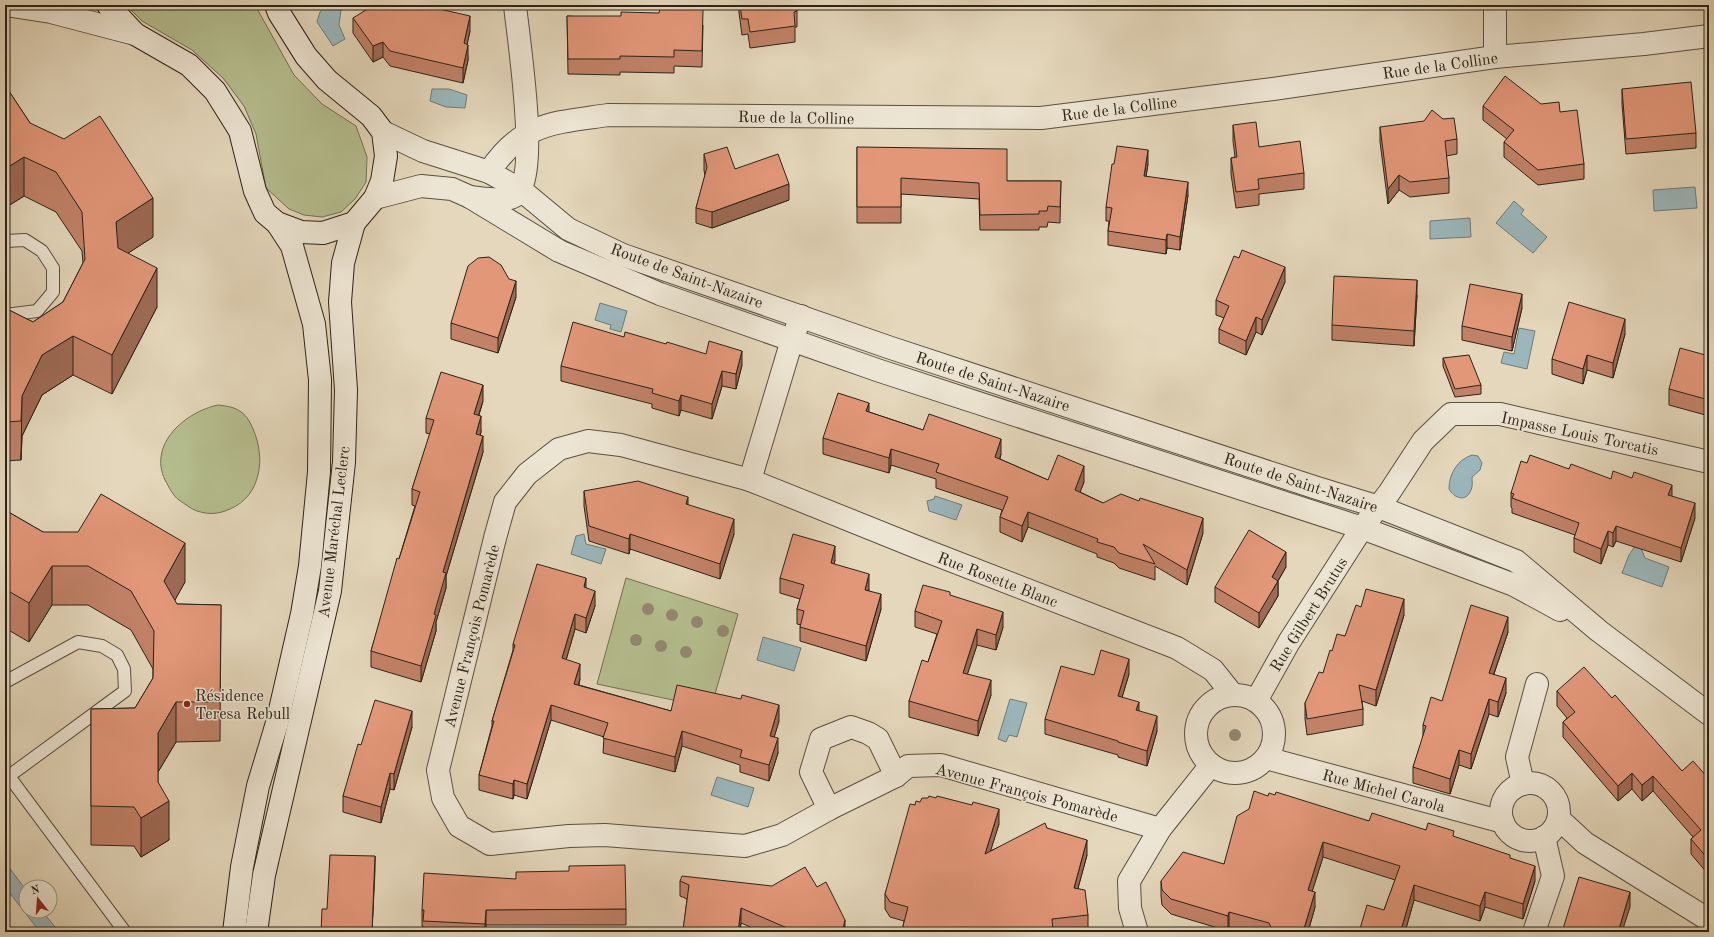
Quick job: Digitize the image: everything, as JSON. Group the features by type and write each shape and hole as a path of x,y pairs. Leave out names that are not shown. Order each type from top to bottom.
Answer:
{"street":[{"path":"5,5 51,12 135,34 189,65 215,91 240,131 255,191 265,213 277,223 301,232 322,233 354,223 375,198 382,181 386,156 383,132 371,116 327,80 306,56 279,13 276,5"},
{"path":"108,5 135,34"},
{"path":"470,197 502,199 514,197 521,190 528,155 528,133 515,5"},
{"path":"1495,5 1496,57"},
{"name":"Rue de la Colline","path":"489,172 510,146 528,133 552,123 608,115 825,118 1041,118 1281,88 1496,57 1644,44 1709,36"},
{"name":"Route de Saint-Nazaire","path":"383,132 423,151 489,172 521,190 568,229 623,255 891,348 1379,507 1516,561 1599,632 1709,714"},
{"name":"Route de Saint-Nazaire","path":"375,198 421,186 452,189 470,197 559,251 660,294 880,371 1362,528 1514,585 1599,632"},
{"name":"Avenue Maréchal Leclerc","path":"234,932 242,867 258,786 277,723 302,614 310,566 319,472 320,380 314,324 292,246 277,223"},
{"name":"Avenue Maréchal Leclerc","path":"256,932 265,868 330,591 344,462 346,390 340,302 343,263 354,223"},
{"path":"750,480 792,340 801,316"},
{"name":"Impasse Louis Torcatis","path":"1362,528 1379,507 1423,441 1451,414 1500,414 1709,462"},
{"name":"Avenue François Pomarède","path":"750,480 621,445 588,441 559,449 527,474 505,502 438,770 443,798 459,826 490,844 568,836 605,835 745,846 782,835 829,809 896,776 908,766 941,765 1160,829"},
{"name":"Rue Rosette Blanc","path":"750,480 926,551 1177,648 1213,670 1232,695"},
{"name":"Rue Gilbert Brutus","path":"1256,701 1289,642 1362,528"},
{"path":"1523,784 1517,757 1537,684"},
{"path":"1232,695 1245,697 1256,701 1266,710 1272,721 1274,734 1272,747 1266,758 1257,766 1246,771 1234,773 1222,771 1211,765 1202,755 1197,742 1196,729 1200,716 1208,706 1220,698 1232,695"},
{"path":"829,809 811,772 821,739 850,726 868,733 878,739 896,776"},
{"name":"Rue Michel Carola","path":"1266,758 1503,822"},
{"path":"1137,932 1130,908 1129,881 1160,829 1211,765"},
{"path":"1535,783 1546,787 1554,796 1559,807 1559,819 1551,833 1533,841 1521,839 1510,832 1503,822 1501,810 1505,799 1512,790 1523,784 1535,783"},
{"path":"1559,819 1585,843 1709,920"},
{"path":"1534,932 1553,876 1544,837"}],"lane":[{"path":"5,241 24,240 42,251 53,268 53,292 36,311 5,315"},
{"path":"5,682 78,642 102,646 117,655 124,669 125,691 7,773 124,932"}],"green space":[{"path":"126,5 255,5 294,75 322,104 356,126 367,157 366,182 355,199 341,212 322,217 304,215 289,209 266,188 256,134 244,106 223,78 192,50 142,21"},
{"path":"218,405 236,409 248,419 257,440 260,464 254,486 240,503 222,512 206,513 190,508 173,494 165,480 161,467 161,454 166,442 182,422 193,415"},
{"path":"626,578 738,614 711,708 597,684"}],"water":[{"path":"324,8 341,10 339,25 345,39 333,46 317,22 320,12"},
{"path":"432,89 449,89 467,95 465,108 446,107 430,101"},
{"path":"1695,187 1697,208 1654,211 1653,190"},
{"path":"1514,201 1524,210 1521,214 1547,237 1533,253 1496,223"},
{"path":"1470,218 1471,237 1430,239 1430,221"},
{"path":"600,303 627,311 621,332 610,329 611,325 595,320"},
{"path":"1519,328 1535,331 1527,369 1501,363 1504,352 1514,354"},
{"path":"1472,455 1478,456 1482,463 1480,470 1472,477 1472,487 1469,494 1466,497 1460,498 1454,495 1449,489 1450,478 1458,464 1462,460"},
{"path":"935,496 962,505 956,520 929,511 927,501 934,499"},
{"path":"584,534 586,544 606,549 601,564 571,554 576,536"},
{"path":"1635,546 1641,548 1645,558 1669,567 1662,587 1622,573 1629,555"},
{"path":"763,637 801,648 794,671 757,660"},
{"path":"1010,699 1027,703 1017,737 1009,735 1006,742 998,739"},
{"path":"717,777 754,788 748,807 711,795"},
{"path":"5,862 18,879 18,904 5,887"},
{"path":"30,919 48,919 59,932 40,932"}],"building":[{"path":"374,5 422,5 470,16 464,43 468,45 463,68 390,51 383,42 373,46 353,18"},
{"path":"740,5 796,5 797,11 794,12 795,26 750,32 748,19 742,19"},
{"path":"660,8 703,9 702,51 674,50 674,57 620,56 620,59 568,59 567,16 621,16 621,12 659,13"},
{"path":"1505,76 1541,104 1559,102 1560,112 1577,110 1584,164 1538,170 1504,142 1514,130 1483,106"},
{"path":"1691,82 1696,133 1626,139 1622,89"},
{"path":"5,85 30,123 64,139 100,116 153,198 116,222 118,248 157,268 112,355 73,336 42,355 22,396 21,421 5,422 5,308 33,322 63,302 85,259 82,212 56,172 24,157 5,169"},
{"path":"1432,110 1443,119 1454,118 1457,139 1445,141 1449,178 1410,182 1399,175 1388,189 1380,127 1424,121"},
{"path":"1256,122 1259,147 1300,141 1304,173 1258,179 1259,189 1236,192 1231,158 1237,157 1233,125"},
{"path":"1117,146 1148,150 1144,176 1188,182 1180,237 1167,234 1166,240 1108,231 1112,208 1106,207 1112,164 1114,164"},
{"path":"727,147 735,169 778,154 789,184 712,212 696,208 707,167 704,154"},
{"path":"857,147 1007,149 1007,181 1061,181 1060,207 1048,206 1047,211 1039,211 1039,214 980,215 979,183 901,178 901,207 857,207"},
{"path":"1242,250 1285,267 1262,320 1256,317 1246,341 1219,329 1229,306 1216,300 1234,256 1239,258"},
{"path":"489,257 501,265 509,279 516,281 498,338 451,323 468,266 478,258"},
{"path":"1334,276 1417,280 1414,331 1332,325"},
{"path":"1470,284 1522,294 1512,337 1462,326"},
{"path":"1569,302 1625,319 1613,363 1587,355 1583,369 1552,359"},
{"path":"573,322 624,337 625,332 666,344 667,342 706,354 709,341 742,351 736,374 722,371 712,404 681,395 679,401 652,393 653,389 561,366"},
{"path":"1680,348 1709,356 1709,400 1669,389"},
{"path":"1469,355 1481,385 1455,389 1443,358"},
{"path":"441,372 483,385 474,414 481,416 476,434 483,436 443,572 446,573 434,614 436,615 421,666 371,651 397,558 399,559 420,492 412,489 434,420 426,418"},
{"path":"838,393 869,403 866,411 923,430 929,414 1001,439 995,457 1048,480 1058,455 1084,466 1075,490 1103,503 1121,494 1139,501 1140,498 1203,518 1187,570 1143,544 1155,564 1119,553 1114,547 1097,542 1098,539 1028,512 1022,526 1000,517 1008,497 936,472 939,464 891,449 889,458 823,438"},
{"path":"1530,455 1569,469 1571,464 1611,479 1613,471 1632,478 1634,472 1672,485 1668,495 1695,503 1681,548 1616,526 1613,533 1608,531 1601,549 1574,538 1579,523 1512,498 1514,494 1511,493 1521,461 1527,463"},
{"path":"638,481 688,497 686,504 734,519 720,564 630,534 629,539 589,526 584,491"},
{"path":"101,494 185,543 164,581 177,604 221,605 220,702 176,702 158,733 158,782 169,801 141,818 134,807 91,806 91,709 135,708 153,678 154,631 131,591 88,566 52,566 29,603 5,589 5,510 43,532 78,532"},
{"path":"1249,530 1286,552 1272,577 1278,581 1259,613 1215,587"},
{"path":"793,534 835,546 831,563 869,574 865,590 881,594 866,646 800,627 804,611 797,609 804,585 780,578"},
{"path":"537,564 586,578 584,587 595,591 586,618 575,614 562,658 580,664 574,684 671,711 677,685 741,699 742,695 779,705 770,736 778,738 769,765 740,757 742,750 682,731 675,757 603,738 608,723 551,705 527,784 514,780 513,784 479,775 494,721 492,721 515,645 513,644"},
{"path":"923,585 950,592 950,595 1003,612 996,635 977,629 963,673 991,680 978,721 909,701 922,660 928,662 942,621 915,611"},
{"path":"1366,589 1404,599 1376,690 1359,685 1363,709 1307,719 1305,703 1319,672 1323,673 1337,634 1345,636 1356,605 1361,607"},
{"path":"1471,605 1508,617 1489,673 1506,678 1498,702 1489,699 1471,754 1459,750 1450,779 1413,767 1426,726 1423,725 1431,697 1442,701"},
{"path":"1101,650 1129,659 1118,696 1139,702 1136,710 1157,716 1147,751 1045,719 1061,666 1094,675"},
{"path":"1584,667 1612,698 1615,695 1682,771 1693,761 1709,779 1708,859 1691,839 1701,830 1653,776 1642,785 1632,773 1618,786 1563,722 1575,712 1557,691"},
{"path":"375,700 412,711 394,774 390,773 381,807 343,796 358,744 361,745"},
{"path":"1254,791 1268,796 1269,793 1275,795 1276,792 1369,821 1372,813 1426,830 1428,823 1454,831 1453,836 1510,855 1510,858 1535,866 1523,904 1485,892 1480,906 1414,885 1401,930 1407,932 1359,932 1367,905 1384,910 1400,866 1323,842 1308,890 1315,892 1303,932 1282,932 1272,929 1269,923 1229,912 1228,916 1171,899 1162,890 1161,881 1183,852 1224,864 1237,816 1249,809"},
{"path":"929,796 936,798 937,796 972,805 973,802 999,809 985,854 1045,823 1047,828 1087,840 1074,888 1085,890 1088,915 1052,919 1053,932 906,932 903,926 908,907 890,902 885,894 910,804 915,805 916,801 920,802 922,798 928,798"},
{"path":"330,855 375,856 372,932 321,932 322,909 327,909"},
{"path":"625,865 626,909 486,910 485,924 423,921 424,910 422,910 424,873 516,879 516,872 569,871 569,866"},
{"path":"805,867 817,887 826,882 845,920 842,932 786,932 787,928 741,908 738,932 701,932 683,930 689,885 680,881 682,876 772,886"},
{"path":"1579,877 1630,892 1619,929 1630,932 1562,932"}],"place":[{"name":"Résidence Teresa Rebull","path":"187,704"}]}
